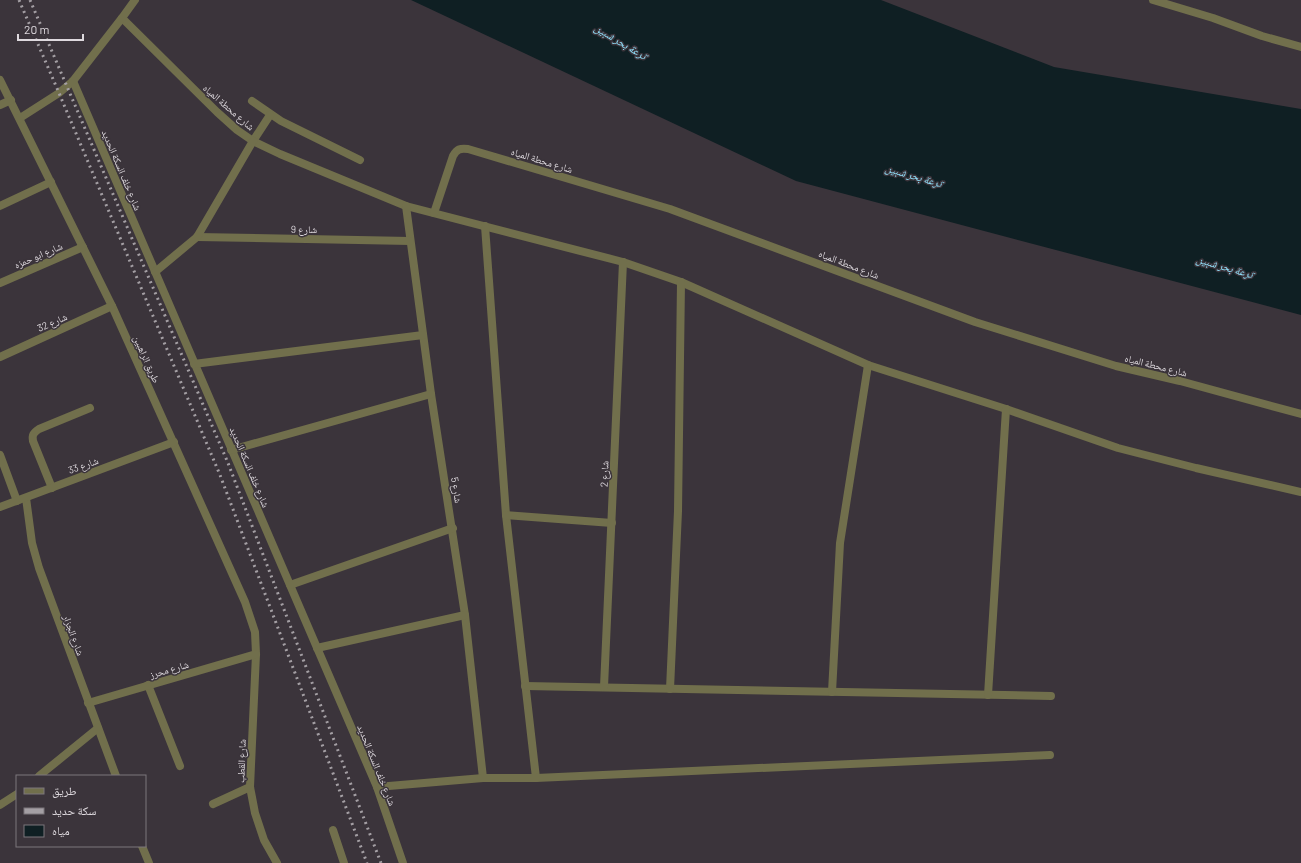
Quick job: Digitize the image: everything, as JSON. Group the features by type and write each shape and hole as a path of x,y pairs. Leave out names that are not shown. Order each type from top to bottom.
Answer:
{"street":[{"path":"20,118 60,93 73,81 135,0"},
{"path":"1153,0 1213,18 1262,36 1301,47"},
{"name":"شارع محطة المياه","path":"122,18 237,130 254,141 280,154 406,206 623,262 681,282 868,365 1006,409 1118,448 1196,468 1301,492"},
{"name":"طريق الراهبين","path":"0,80 52,182 112,306 174,442 245,602 255,632 256,654"},
{"name":"شارع خلف السكة الحديد","path":"73,81 377,787 403,863"},
{"path":"0,105 11,100"},
{"path":"252,101 270,115 360,160"},
{"path":"155,272 197,237 270,115"},
{"name":"شارع محطة المياه","path":"434,213 453,156 456,151 462,148 468,149 670,209 976,322 1116,366 1180,381 1301,414"},
{"path":"0,206 52,182"},
{"name":"شارع 5","path":"406,206 431,394 453,528 465,614 482,778"},
{"path":"485,226 506,515 536,778"},
{"name":"شارع 9","path":"197,237 410,241"},
{"name":"شارع ابو حمزه","path":"0,283 83,247"},
{"name":"شارع 2","path":"604,687 623,262"},
{"path":"670,689 678,511 681,282"},
{"name":"شارع 32","path":"0,357 112,306"},
{"path":"194,364 423,336"},
{"path":"832,692 840,543 868,365"},
{"path":"232,450 431,394"},
{"path":"52,488 32,436 34,432 39,429 90,408"},
{"path":"988,695 1006,409"},
{"name":"شارع 33","path":"0,507 174,442"},
{"path":"0,455 17,501"},
{"name":"شارع الجزار","path":"26,498 32,543 39,568 116,775"},
{"path":"506,515 612,523"},
{"path":"290,585 453,528"},
{"path":"317,648 465,614"},
{"name":"شارع محرز","path":"88,703 256,654"},
{"name":"شارع القطب","path":"256,654 250,787 255,813 264,840 277,863"},
{"path":"148,685 180,766"},
{"path":"526,686 1051,696"},
{"path":"40,775 98,728"},
{"path":"377,787 482,778 536,778 1050,754"},
{"path":"213,804 250,787"},
{"path":"0,805 16,797"},
{"path":"333,830 344,863"},
{"path":"142,847 149,863"}],"water":[{"name":"ترعة بحر شبين","path":"411,0 881,0 1054,67 1301,109 1301,315 796,181"}],"railway":[{"path":"19,0 220,475 367,863"},
{"path":"30,0 228,463 381,863"}]}
